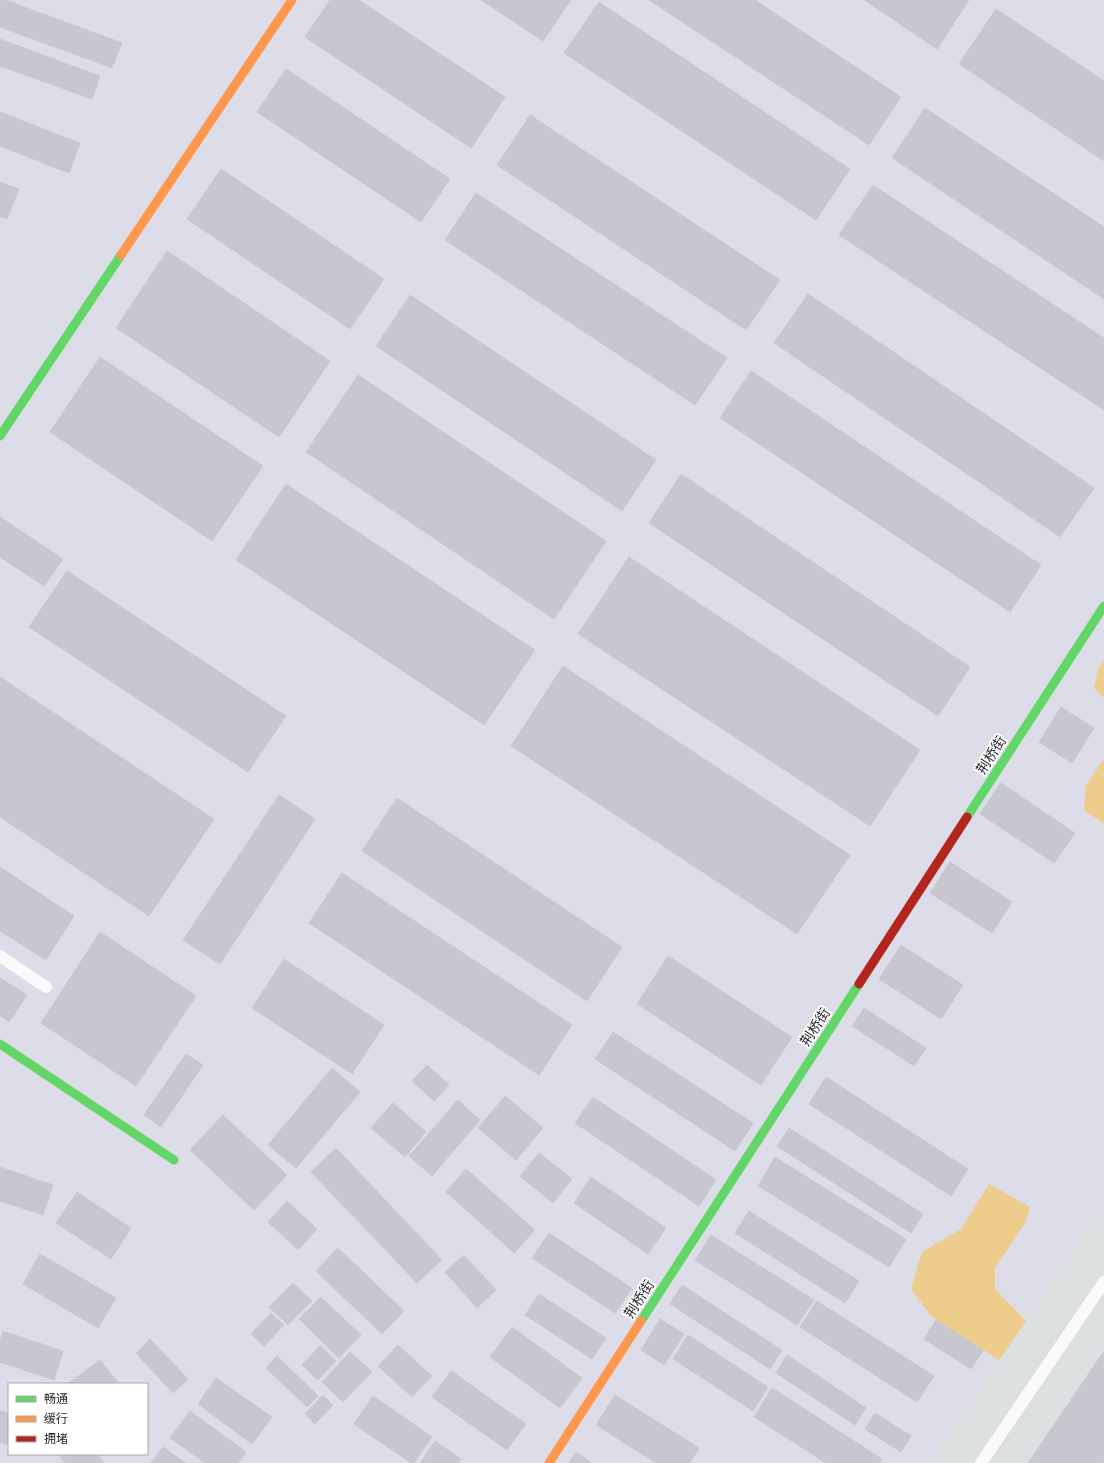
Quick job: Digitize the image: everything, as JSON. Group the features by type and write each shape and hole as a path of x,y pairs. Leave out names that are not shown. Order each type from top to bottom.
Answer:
{"main road":[{"path":"0,436 292,0"},
{"name":"荆桥街","path":"549,1463 1104,606"},
{"path":"0,1044 174,1160"}],"lane":[{"path":"0,956 46,987"},
{"path":"981,1463 1104,1282"}],"shaded area":[{"path":"1104,661 1104,698 1094,688 1098,669"},
{"path":"1104,759 1104,824 1084,810 1086,785"},
{"path":"989,1184 1030,1207 1025,1223 995,1268 995,1289 1026,1321 999,1360 931,1316 911,1289 922,1252 961,1229"},
{"path":"1104,1206 1104,1463 930,1463 999,1360"}],"building":[{"path":"0,0 6,0 122,43 112,68 0,27"},
{"path":"330,0 359,0 505,97 471,148 305,37"},
{"path":"481,0 571,0 543,41"},
{"path":"649,0 755,0 901,97 869,145"},
{"path":"864,0 969,0 937,49"},
{"path":"599,2 850,169 816,220 564,53"},
{"path":"996,9 1104,81 1104,161 959,64"},
{"path":"0,39 100,76 92,99 0,66"},
{"path":"286,69 450,179 421,222 257,112"},
{"path":"925,108 1104,227 1104,299 892,158"},
{"path":"0,112 80,143 69,173 0,146"},
{"path":"530,115 780,280 746,330 497,165"},
{"path":"221,169 384,279 350,329 187,219"},
{"path":"0,182 19,189 7,219 0,216"},
{"path":"873,185 1104,338 1104,410 839,235"},
{"path":"476,193 727,358 695,405 445,240"},
{"path":"167,251 330,361 279,437 116,328"},
{"path":"808,294 1094,488 1060,537 774,343"},
{"path":"410,295 656,460 622,511 376,346"},
{"path":"100,357 263,466 212,541 50,432"},
{"path":"751,371 1041,565 1010,612 720,418"},
{"path":"358,375 606,541 554,619 306,452"},
{"path":"681,474 970,667 938,716 649,523"},
{"path":"286,484 535,650 484,725 236,560"},
{"path":"0,517 63,559 44,586 0,557"},
{"path":"629,557 920,750 870,826 578,634"},
{"path":"67,571 286,716 248,772 29,627"},
{"path":"563,666 850,855 797,934 511,746"},
{"path":"0,677 214,819 149,916 0,817"},
{"path":"1061,707 1094,728 1072,763 1039,742"},
{"path":"1001,783 1075,833 1054,863 980,814"},
{"path":"279,795 315,819 220,964 183,940"},
{"path":"397,798 622,947 587,1001 362,851"},
{"path":"950,862 1012,902 992,933 930,893"},
{"path":"0,867 74,916 46,960 0,931"},
{"path":"342,873 572,1025 539,1075 309,923"},
{"path":"100,932 196,996 136,1086 41,1023"},
{"path":"901,945 963,985 941,1019 879,979"},
{"path":"668,956 792,1037 761,1085 637,1004"},
{"path":"284,959 384,1025 352,1074 252,1008"},
{"path":"0,978 27,995 9,1022 0,1016"},
{"path":"864,1008 926,1048 914,1066 852,1026"},
{"path":"613,1032 753,1123 735,1151 595,1059"},
{"path":"186,1054 203,1065 161,1127 144,1115"},
{"path":"427,1065 449,1085 434,1101 412,1081"},
{"path":"332,1068 360,1092 296,1168 268,1145"},
{"path":"826,1077 968,1169 951,1196 809,1104"},
{"path":"505,1096 543,1128 516,1160 478,1128"},
{"path":"593,1097 716,1180 699,1206 575,1123"},
{"path":"458,1100 480,1120 432,1176 409,1156"},
{"path":"393,1103 426,1132 405,1157 371,1128"},
{"path":"223,1115 287,1175 254,1210 190,1150"},
{"path":"789,1128 923,1214 911,1233 777,1146"},
{"path":"336,1148 442,1260 417,1283 311,1172"},
{"path":"539,1153 572,1179 553,1203 520,1176"},
{"path":"775,1157 906,1239 889,1267 758,1186"},
{"path":"0,1167 53,1185 43,1215 0,1201"},
{"path":"466,1169 535,1230 514,1253 446,1192"},
{"path":"591,1177 666,1228 648,1254 574,1203"},
{"path":"77,1192 131,1228 111,1259 56,1223"},
{"path":"287,1201 317,1229 298,1250 268,1222"},
{"path":"749,1211 859,1281 845,1303 735,1233"},
{"path":"549,1233 632,1288 615,1313 532,1258"},
{"path":"711,1235 814,1300 797,1325 695,1260"},
{"path":"338,1248 404,1311 382,1334 316,1271"},
{"path":"40,1254 116,1298 98,1328 23,1284"},
{"path":"464,1255 496,1290 477,1308 445,1272"},
{"path":"293,1283 312,1301 288,1325 269,1307"},
{"path":"682,1285 782,1350 770,1369 670,1304"},
{"path":"539,1294 606,1338 592,1359 525,1315"},
{"path":"321,1297 361,1335 339,1358 299,1319"},
{"path":"817,1301 934,1376 917,1402 800,1327"},
{"path":"271,1313 284,1325 264,1346 251,1334"},
{"path":"660,1319 684,1334 664,1365 641,1350"},
{"path":"936,1320 983,1350 971,1369 924,1339"},
{"path":"512,1327 582,1378 560,1408 490,1357"},
{"path":"3,1331 63,1351 54,1380 0,1362 0,1341"},
{"path":"688,1335 768,1387 753,1411 673,1359"},
{"path":"150,1339 188,1379 173,1393 136,1353"},
{"path":"398,1345 432,1376 412,1397 378,1366"},
{"path":"320,1346 336,1361 318,1380 302,1365"},
{"path":"1104,1351 1104,1463 1028,1463"},
{"path":"350,1352 372,1372 343,1402 322,1382"},
{"path":"787,1355 866,1408 855,1425 776,1373"},
{"path":"277,1356 318,1396 307,1407 266,1368"},
{"path":"100,1360 118,1383 69,1383"},
{"path":"451,1371 526,1424 507,1450 432,1397"},
{"path":"216,1378 272,1417 252,1444 198,1404"},
{"path":"772,1388 882,1459 879,1463 826,1463 754,1417"},
{"path":"323,1395 333,1405 315,1424 305,1414"},
{"path":"615,1395 699,1448 690,1463 656,1463 596,1425"},
{"path":"373,1396 432,1437 414,1463 411,1463 354,1424"},
{"path":"0,1411 8,1413 8,1445 0,1443"},
{"path":"190,1411 246,1452 238,1463 205,1463 170,1438"},
{"path":"875,1413 911,1436 901,1452 865,1429"},
{"path":"435,1441 461,1459 458,1463 420,1463"},
{"path":"163,1447 186,1463 151,1463"},
{"path":"576,1452 592,1463 569,1463"},
{"path":"59,1455 98,1455 104,1463 65,1463"}],"traffic: fast":[{"path":"0,436 121,255"},
{"path":"967,817 1104,606"},
{"path":"641,1321 859,984"},
{"path":"0,1044 174,1160"}],"traffic: slow":[{"path":"121,255 292,0"},
{"path":"549,1463 641,1321"}],"traffic: jam":[{"path":"859,984 967,817"}]}
